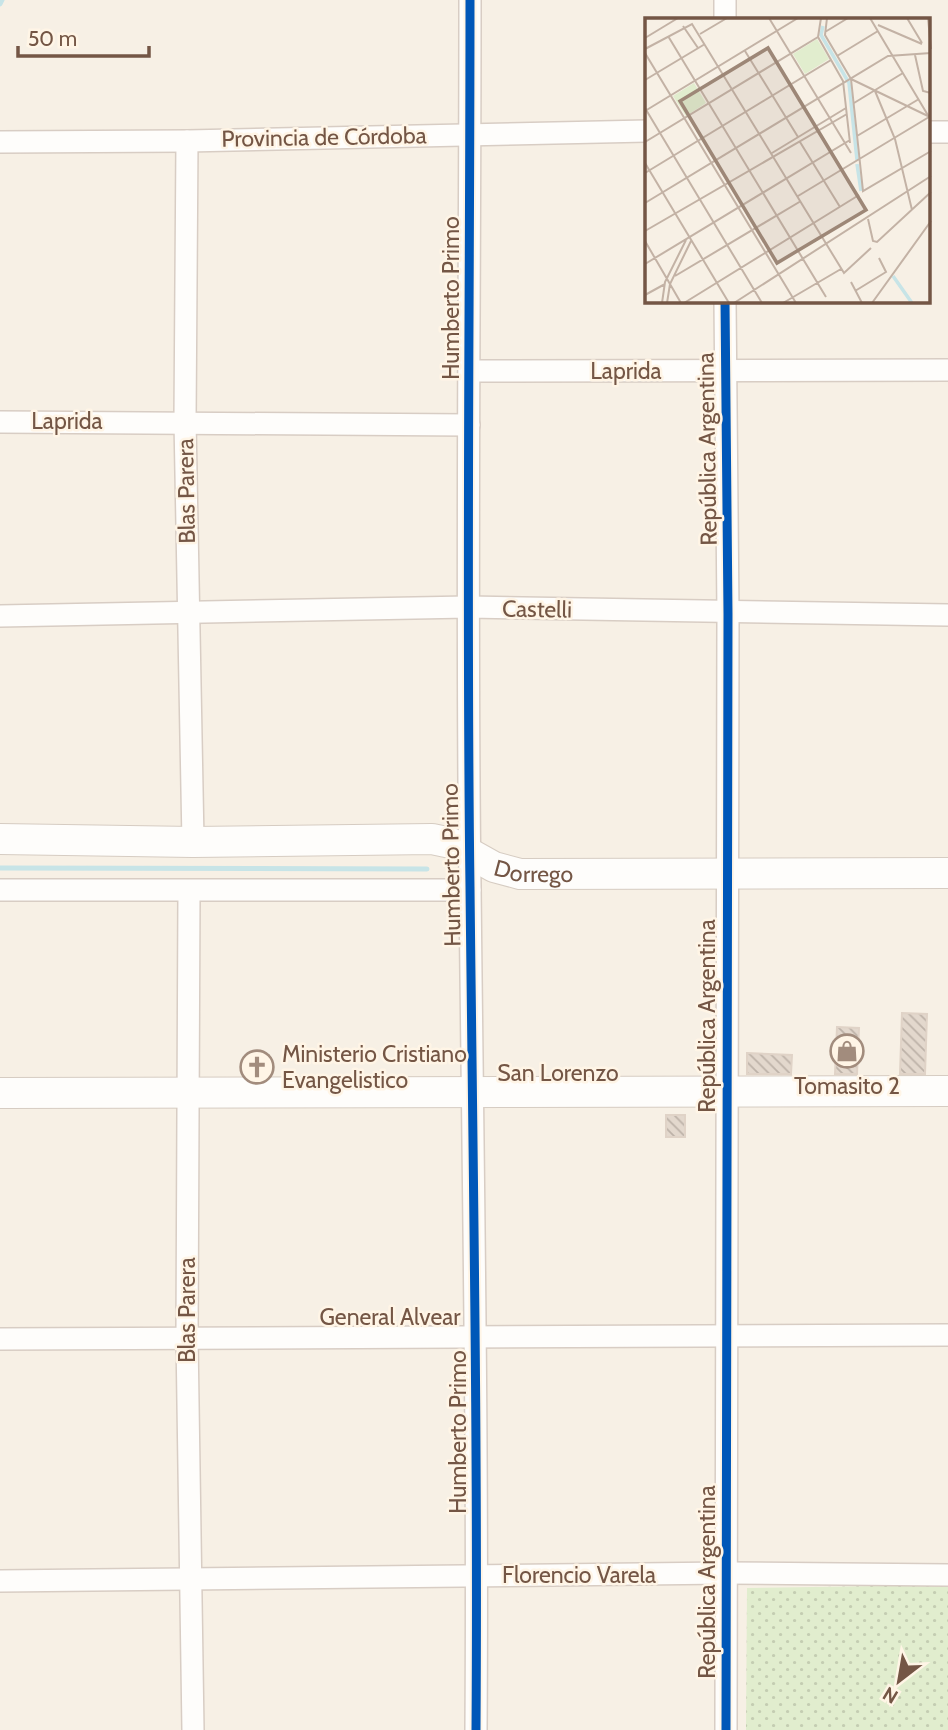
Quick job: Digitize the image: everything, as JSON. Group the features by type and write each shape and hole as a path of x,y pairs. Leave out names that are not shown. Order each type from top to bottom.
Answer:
{"street":[{"name":"Humberto Primo","path":"470,0 471,371 468,607 469,851 478,1336 476,1730"},
{"path":"725,0 725,18"},
{"name":"Provincia de Córdoba","path":"0,142 187,141 645,131"},
{"path":"930,132 948,132"},
{"name":"Blas Parera","path":"187,141 185,421 193,842"},
{"name":"República Argentina","path":"726,303 726,1730"},
{"name":"Laprida","path":"471,371 948,370"},
{"name":"Laprida","path":"0,422 185,421 470,425"},
{"name":"Castelli","path":"0,616 468,607 728,614 948,615"},
{"name":"Dorrego","path":"0,839 193,842 432,839 469,851 509,874 948,873"},
{"name":"Dorrego","path":"0,890 470,890"},
{"name":"Blas Parera","path":"189,891 187,1338 193,1730"},
{"name":"San Lorenzo","path":"0,1093 948,1091"},
{"name":"General Alvear","path":"0,1339 948,1335"},
{"name":"Florencio Varela","path":"0,1581 727,1573 948,1575"}],"green space":[{"path":"948,1585 948,1730 746,1730 747,1588"}],"building":[{"path":"902,1013 927,1014 925,1074 900,1074"},
{"name":"Tomasito 2","path":"837,1027 859,1028 857,1074 835,1074"},
{"path":"747,1053 792,1055 791,1074 747,1074"},
{"name":"Ministerio Cristiano Evangelistico","path":"246,1055 269,1055 269,1075 246,1075"},
{"path":"666,1115 685,1115 685,1137 666,1137"}],"waterway":[{"path":"0,4 2,0"},
{"path":"0,868 427,869"}],"cycle path":[{"path":"470,0 468,665 476,1414 476,1730"},
{"path":"725,303 728,614 726,1730"}],"place":[{"name":"Tomasito 2","path":"847,1051"},
{"name":"Ministerio Cristiano Evangelistico","path":"257,1067"}]}
